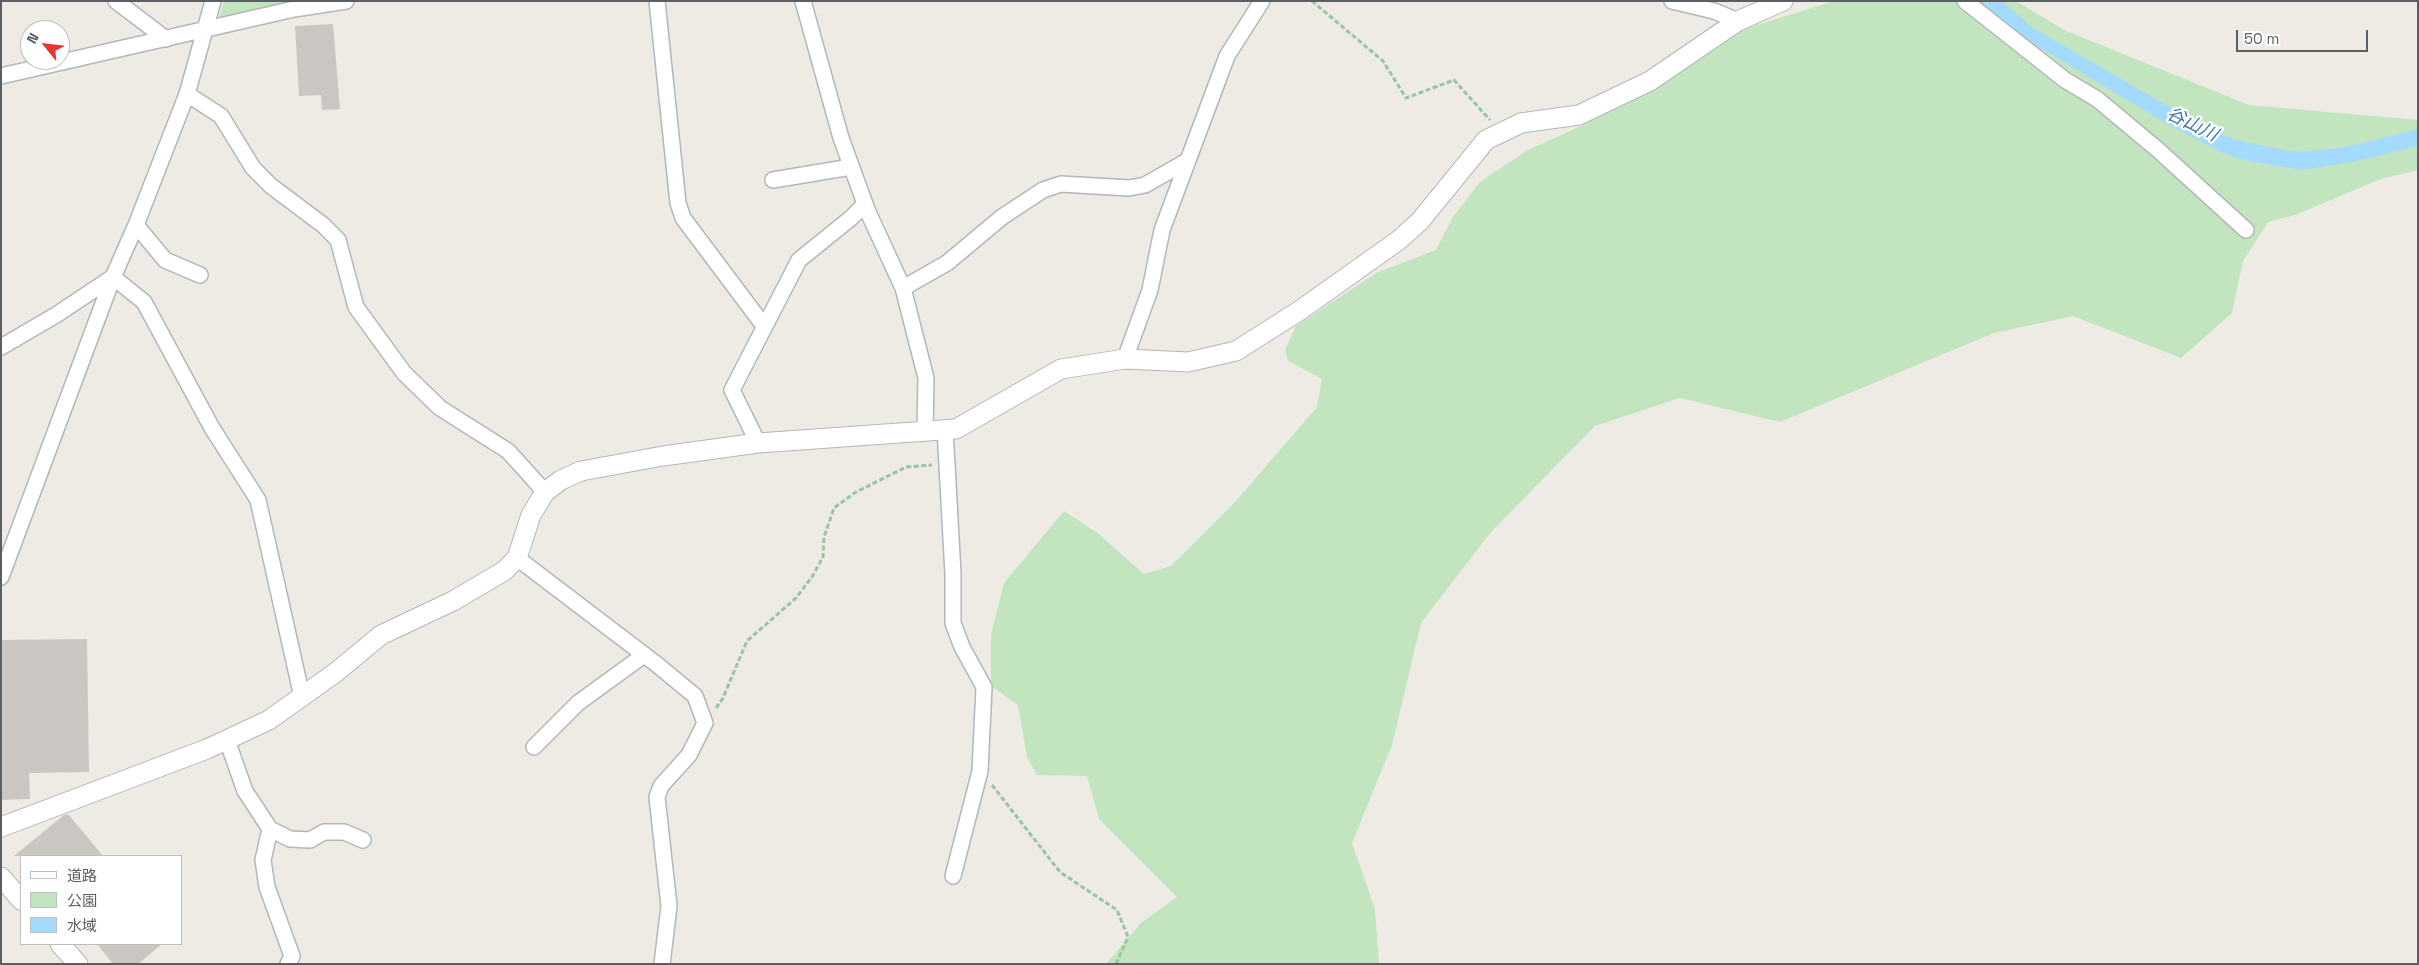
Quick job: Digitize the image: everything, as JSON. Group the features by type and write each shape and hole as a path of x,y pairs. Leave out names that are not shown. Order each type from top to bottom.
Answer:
{"street":[{"path":"116,1 166,39"},
{"path":"1,577 113,276 136,225 187,94 213,1"},
{"path":"1,76 294,10 346,1"},
{"path":"657,1 678,204 683,218 764,326"},
{"path":"803,1 825,87 851,167 865,204 903,288 926,378 925,430"},
{"path":"1125,359 1150,290 1162,230 1227,56 1262,1"},
{"path":"1672,1 1714,11 1738,21"},
{"path":"1,827 227,740 269,720 335,673 381,635 454,601 504,571 517,558 531,515 545,492 561,480 581,471 663,456 758,443 956,429 1061,369 1125,359 1188,362 1236,351 1299,311 1399,240 1420,221 1486,140 1499,132 1521,123 1579,115 1650,81 1738,21 1782,1"},
{"path":"1965,1 2065,80 2097,99 2157,149 2246,230"},
{"path":"187,94 221,116 253,168 271,186 323,225 338,240 356,307 404,373 440,408 508,451 545,492"},
{"path":"903,288 947,263 1002,217 1043,190 1060,184 1129,188 1145,185 1187,161"},
{"path":"773,180 851,167"},
{"path":"758,443 732,390 799,260 851,218 865,204"},
{"path":"136,225 165,260 200,275"},
{"path":"1,347 56,315 113,276"},
{"path":"113,276 144,302 212,428 258,500 302,697"},
{"path":"945,430 953,574 953,623 962,647 984,687 980,771 952,876"},
{"path":"517,558 695,696 705,723 689,755 660,786 657,797 669,906 662,964"},
{"path":"534,747 578,703 644,655"},
{"path":"227,740 245,791 270,829 290,839 310,840 324,832 344,832 363,840"},
{"path":"270,829 263,860 267,887 292,956 288,964"},
{"path":"1,878 20,899"},
{"path":"61,945 78,964"}],"path":[{"path":"1312,1 1383,61 1406,98 1454,80 1464,89 1499,132"},
{"path":"705,723 722,700 747,641 796,598 812,577 822,557 824,537 834,508 856,492 906,467 946,464"},
{"path":"980,771 1060,872 1117,910 1128,937 1116,964"}],"green space":[{"path":"224,1 294,1 277,8 219,18"},
{"path":"1834,1 2016,1 2064,30 2249,105 2418,120 2418,170 2381,179 2295,215 2268,222 2243,261 2232,313 2181,358 2073,316 1994,333 1780,422 1680,398 1595,426 1490,533 1421,623 1392,745 1352,843 1375,909 1379,964 1106,964 1141,923 1177,897 1099,819 1087,776 1037,775 1027,757 1018,705 991,686 991,634 1004,583 1064,511 1099,534 1144,574 1171,566 1236,501 1317,407 1322,379 1288,361 1285,350 1296,326 1376,273 1436,250 1453,217 1480,182 1526,151 1581,126 1671,79 1747,28"}],"water":[{"name":"谷山川","path":"1979,1 2002,1 2033,28 2201,125 2236,140 2295,152 2342,148 2418,129 2418,146 2353,162 2302,170 2248,161 2223,153 2169,125 2027,40"}],"building":[{"path":"333,24 340,109 322,110 321,95 299,96 295,26"},
{"path":"87,639 89,772 29,773 30,799 1,800 1,640"},
{"path":"68,814 102,855 14,856 64,815"},
{"path":"98,945 161,945 138,964 113,964"}]}
